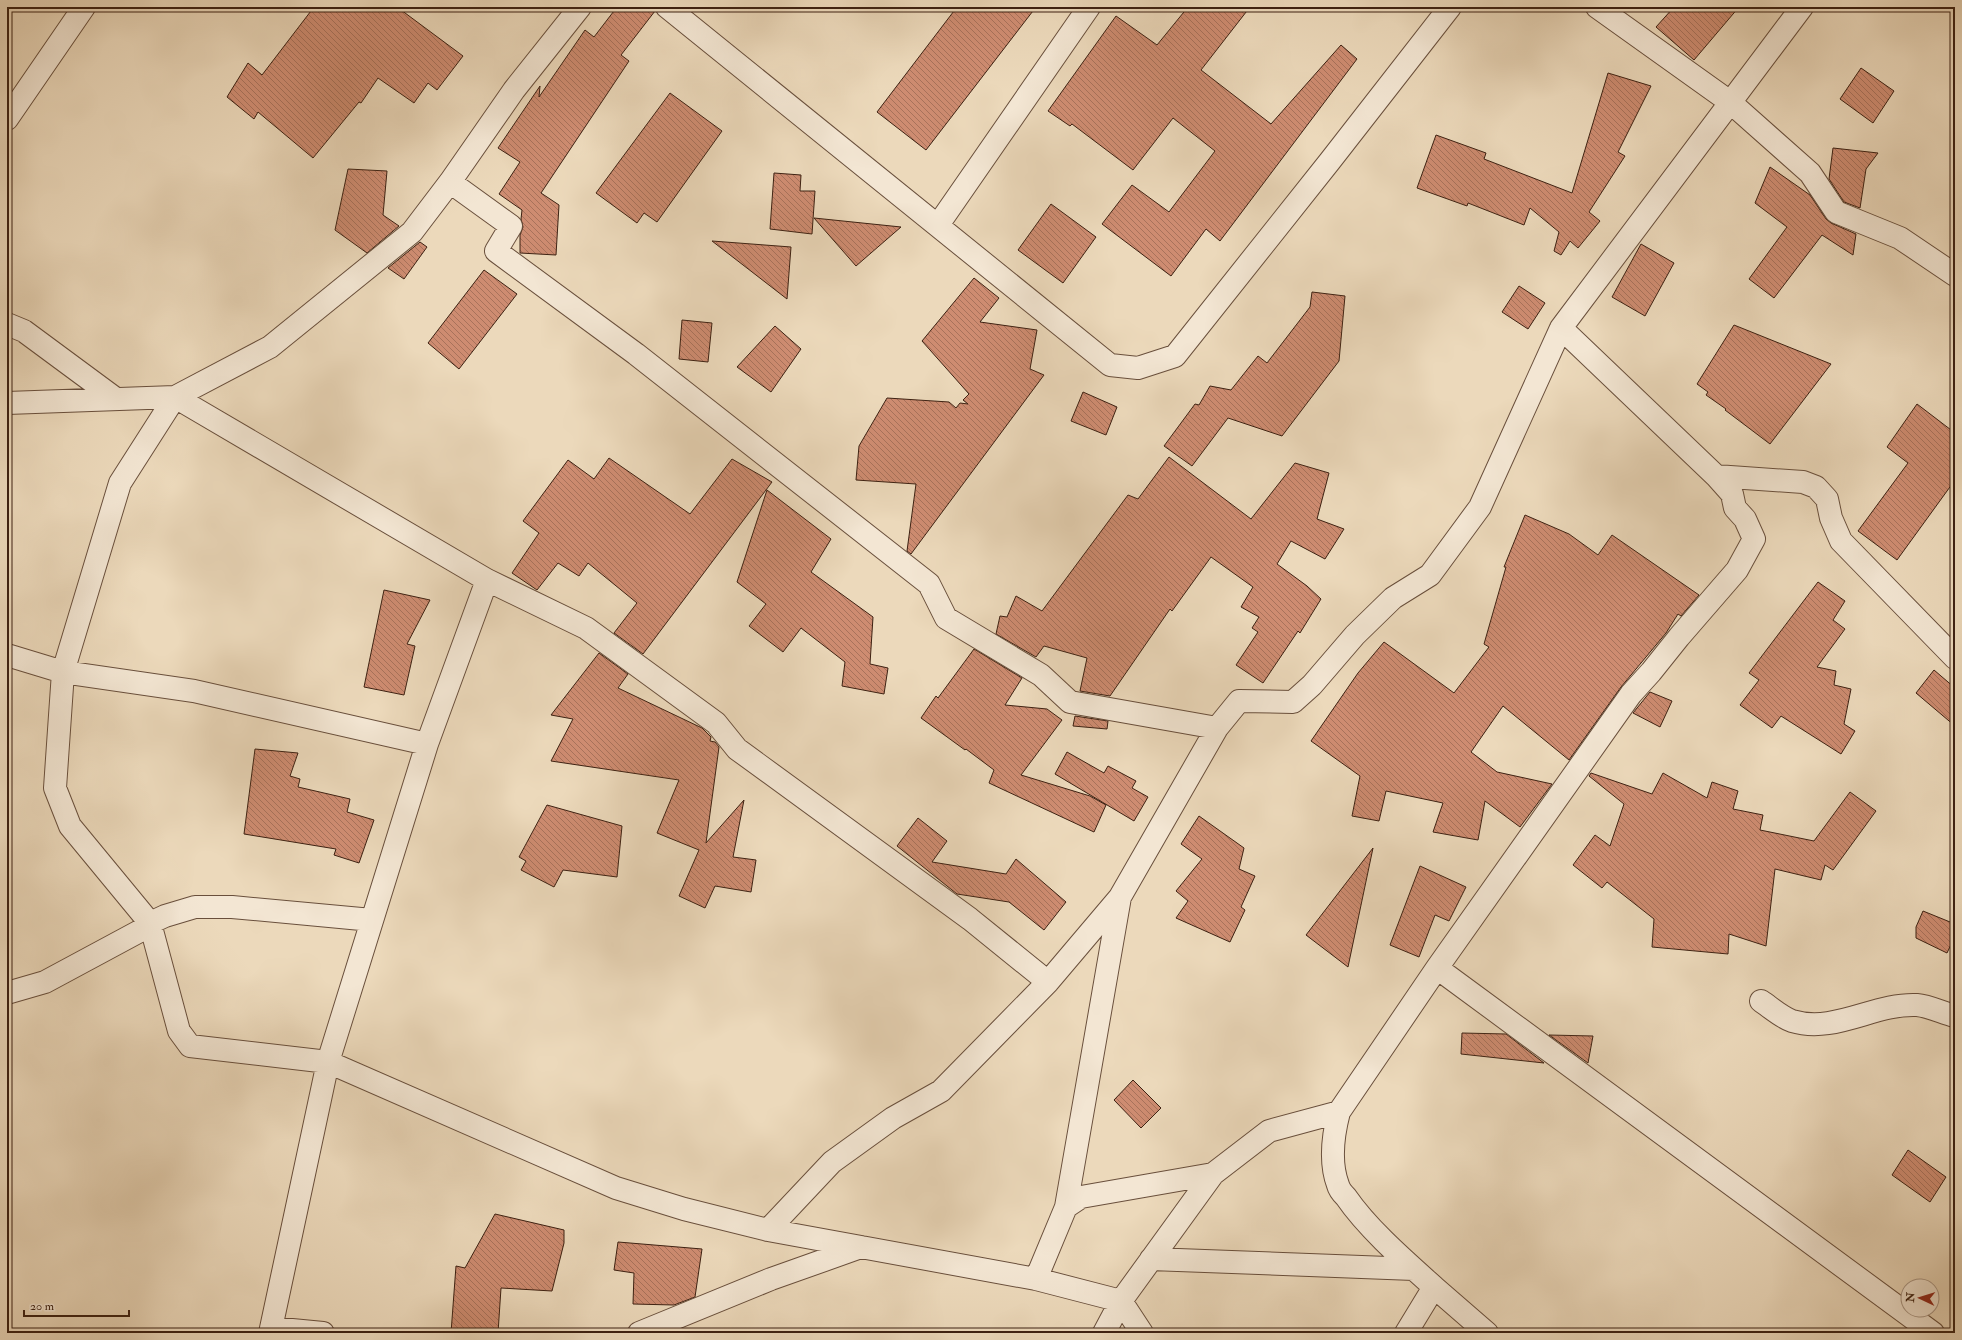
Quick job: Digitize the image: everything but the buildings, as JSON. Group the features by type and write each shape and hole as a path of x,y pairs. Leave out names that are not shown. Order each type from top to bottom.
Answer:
{"street":[{"path":"7,120 84,7"},
{"path":"7,403 175,397 270,347 412,232 450,182 514,90 580,7"},
{"path":"667,7 1110,365 1138,368 1175,356 1450,7"},
{"path":"938,225 1089,7"},
{"path":"1597,7 1730,102 1810,173 1836,212 1900,238 1955,276"},
{"path":"768,1230 832,1162 893,1118 941,1091 1048,982 1120,897 1217,728 1239,701 1293,702 1312,685 1355,635 1393,598 1430,574 1480,506 1561,328 1802,7"},
{"path":"450,182 511,226 496,251 636,354 929,584 946,618 1041,675 1070,702 1217,728"},
{"path":"7,324 24,331 116,399"},
{"path":"1488,1333 1414,1269 1355,1210 1338,1186 1334,1162 1333,1136 1339,1112 1437,968 1630,694 1651,672 1737,570 1754,539 1745,519 1735,508 1732,494 1716,476 1561,328"},
{"path":"175,397 487,580 586,628 716,723 737,749 970,919 1048,982"},
{"path":"175,397 120,483 63,672 55,788 70,826 150,923 179,1031 190,1046 328,1062 616,1188 684,1209 768,1230 1036,1279 1121,1301 1142,1333"},
{"path":"1716,476 1803,482 1816,486 1828,499 1831,518 1841,541 1955,658"},
{"path":"323,1333 270,1331 328,1062 428,744 487,580"},
{"path":"7,655 63,672 194,691 428,744"},
{"path":"1036,1279 1066,1207 1120,897"},
{"path":"7,993 45,982 138,932 150,923 165,916 196,907 232,907 372,920"},
{"path":"1437,968 1933,1333"},
{"path":"1761,1000 1790,1020 1816,1025 1858,1017 1888,1007 1918,1005 1955,1016"},
{"path":"1104,1333 1121,1301 1213,1174 1269,1131 1339,1112"},
{"path":"1066,1207 1081,1197 1100,1192 1213,1174"},
{"path":"639,1333 771,1279 862,1247"},
{"path":"1151,1259 1191,1262 1414,1269"},
{"path":"1406,1333 1434,1287"}]}
